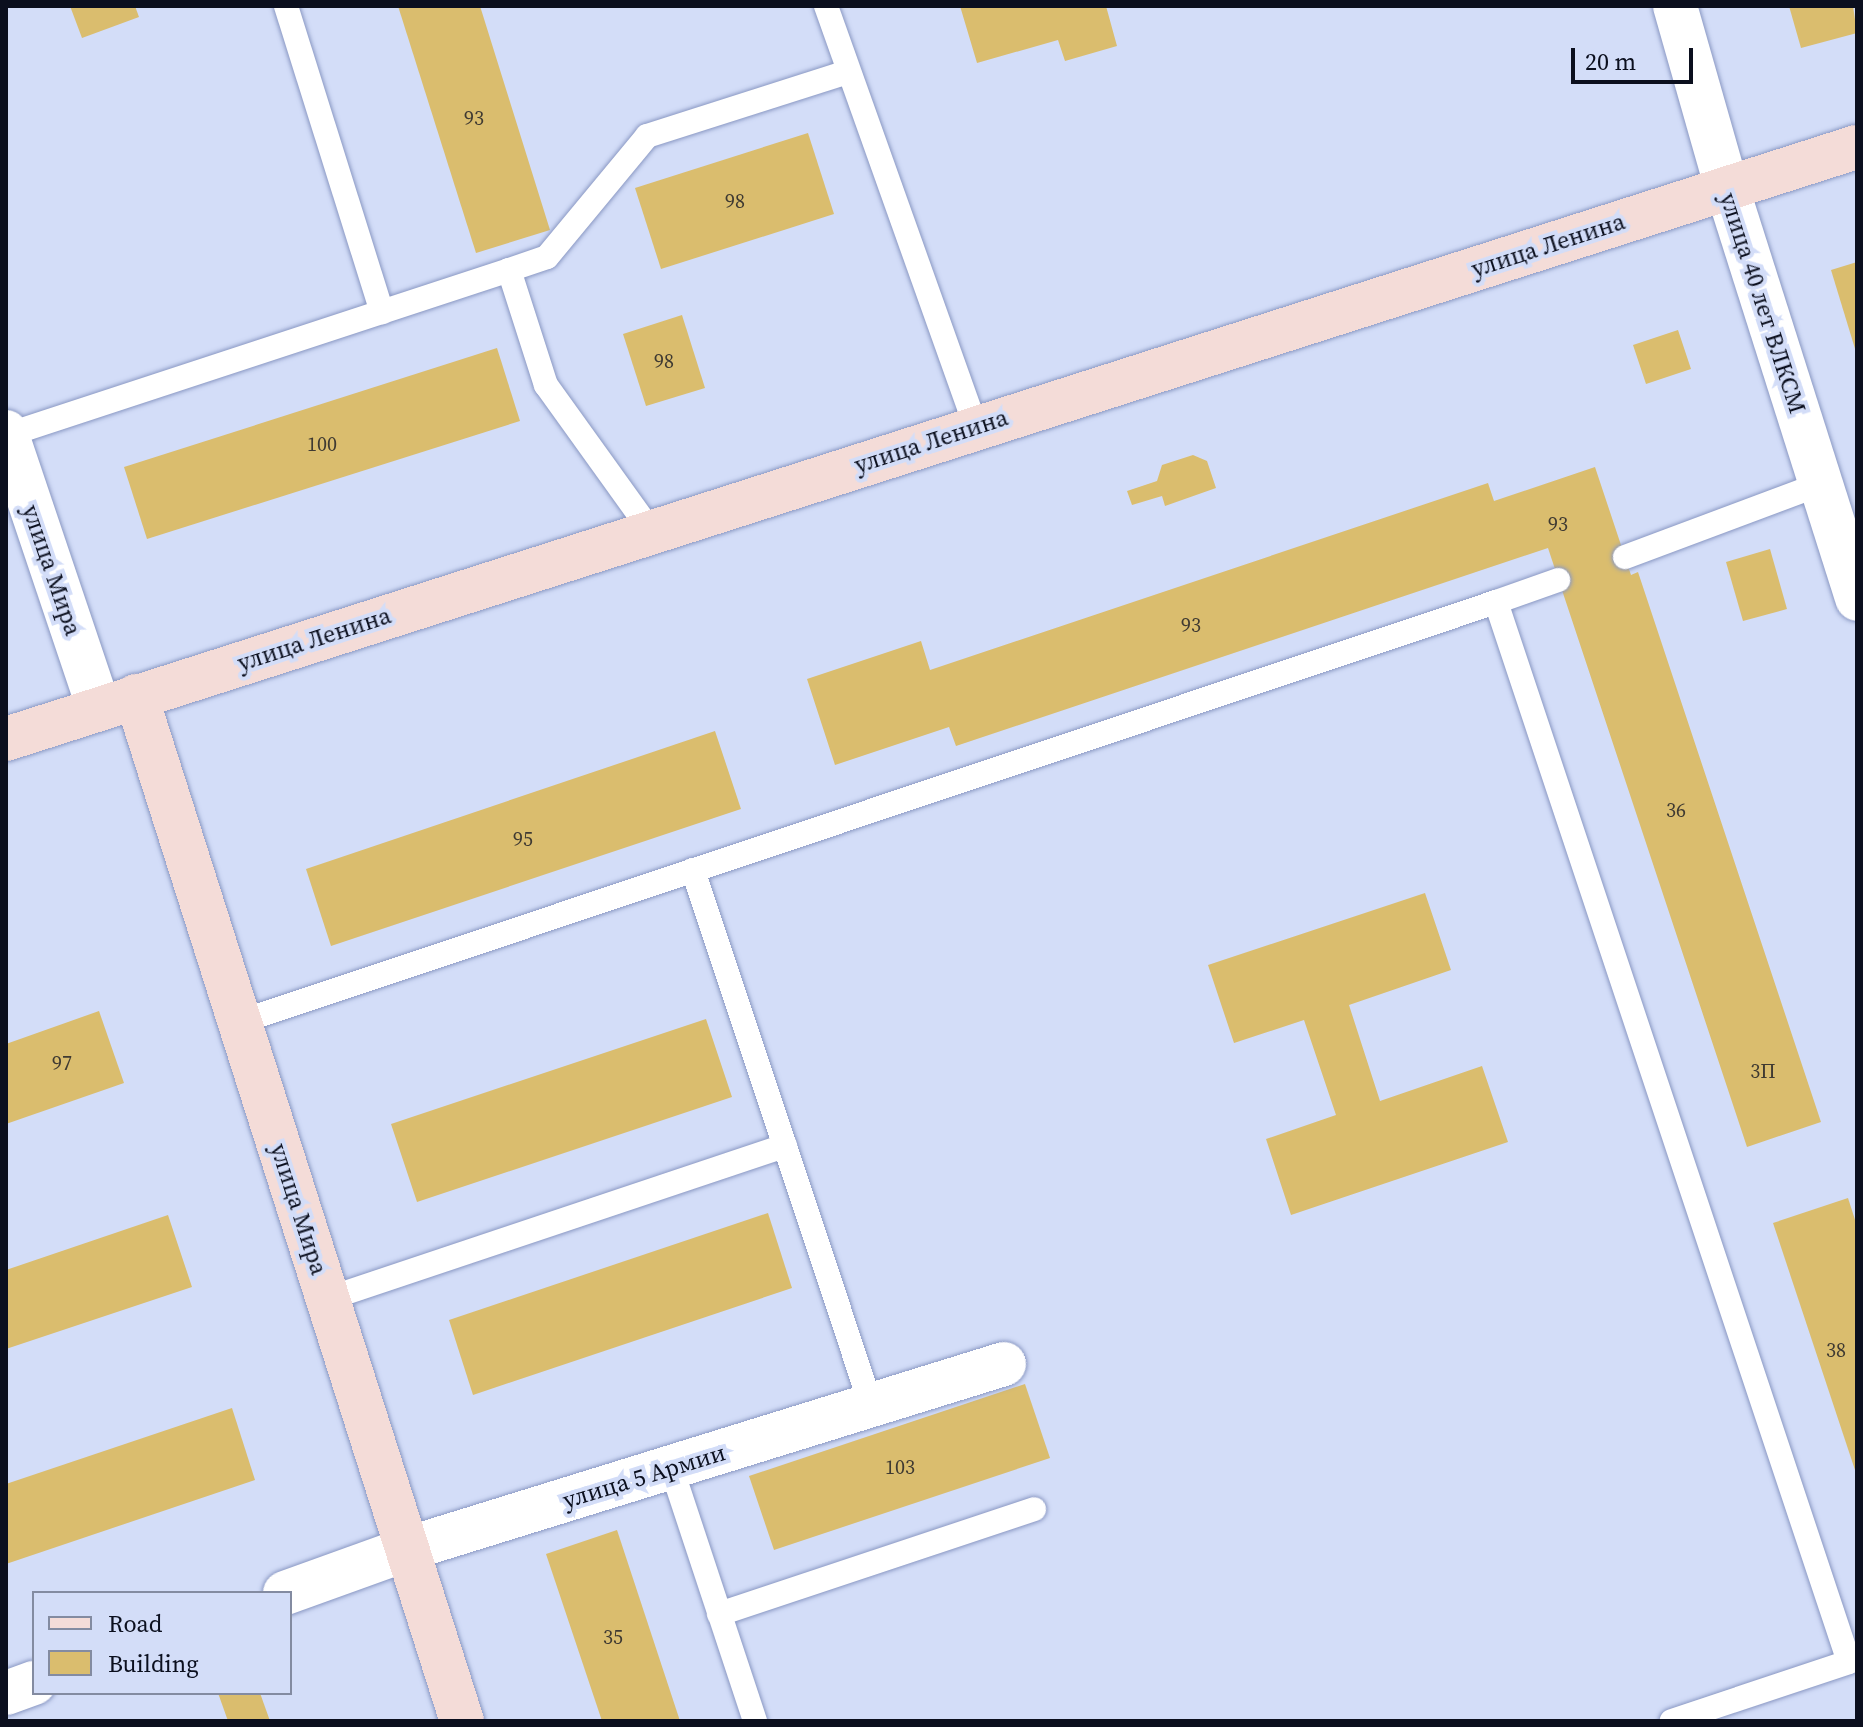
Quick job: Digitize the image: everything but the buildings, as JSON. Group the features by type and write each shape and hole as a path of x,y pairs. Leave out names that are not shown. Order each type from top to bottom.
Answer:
{"main road":[{"name":"улица Ленина","path":"6,739 1857,147"},
{"name":"улица Мира","path":"117,702 240,1022 462,1721"}],"street":[{"name":"улица 40 лет ВЛКСМ","path":"1675,6 1727,188 1857,599"},
{"name":"улица Мира","path":"6,434 117,702"},
{"name":"улица 5 Армии","path":"291,1591 407,1549 1004,1364"},
{"path":"6,1693 32,1684"}],"lane":[{"path":"286,6 382,312"},
{"path":"826,6 976,427"},
{"path":"6,434 547,257 647,136 847,72"},
{"path":"509,270 546,385 651,531"},
{"path":"1625,557 1820,484"},
{"path":"240,1022 1558,580"},
{"path":"1496,602 1849,1662 1672,1721"},
{"path":"693,870 871,1405"},
{"path":"327,1299 785,1146"},
{"path":"671,1467 755,1721"},
{"path":"719,1614 1034,1509"}]}
